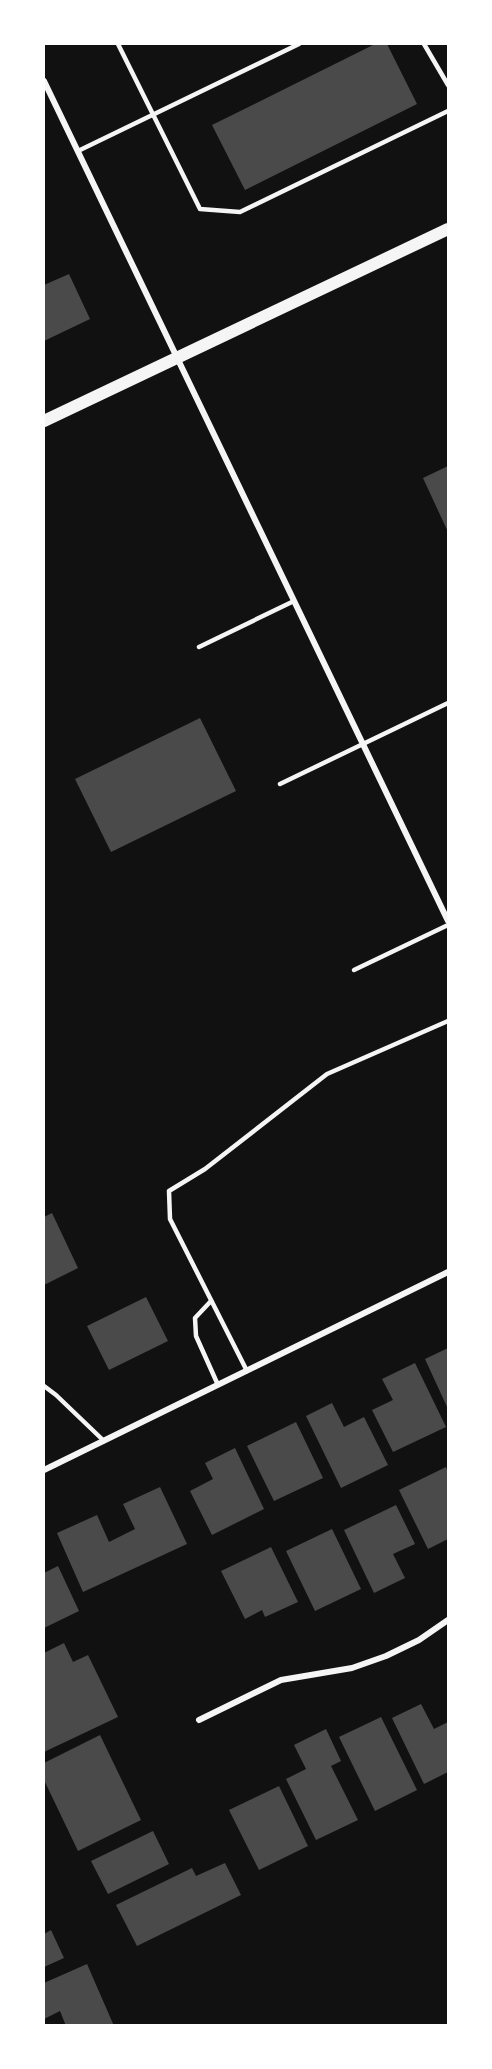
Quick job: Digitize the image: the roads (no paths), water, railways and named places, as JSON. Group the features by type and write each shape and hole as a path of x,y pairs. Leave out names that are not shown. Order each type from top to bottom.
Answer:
{"main road":[{"path":"44,421 176,356 448,229"}],"street":[{"path":"44,81 448,923"},
{"path":"44,1470 448,1272"},
{"path":"199,1720 281,1680 344,1670 386,1656 419,1640 448,1620"}],"lane":[{"path":"118,44 200,209 240,212 448,111"},
{"path":"78,151 299,44"},
{"path":"424,44 448,85"},
{"path":"199,647 294,601"},
{"path":"280,784 448,703"},
{"path":"354,970 448,923"},
{"path":"248,1371 170,1218 169,1191 205,1169 327,1074 448,1021"},
{"path":"212,1300 195,1318 196,1336 218,1385"},
{"path":"44,1386 104,1441"}]}
